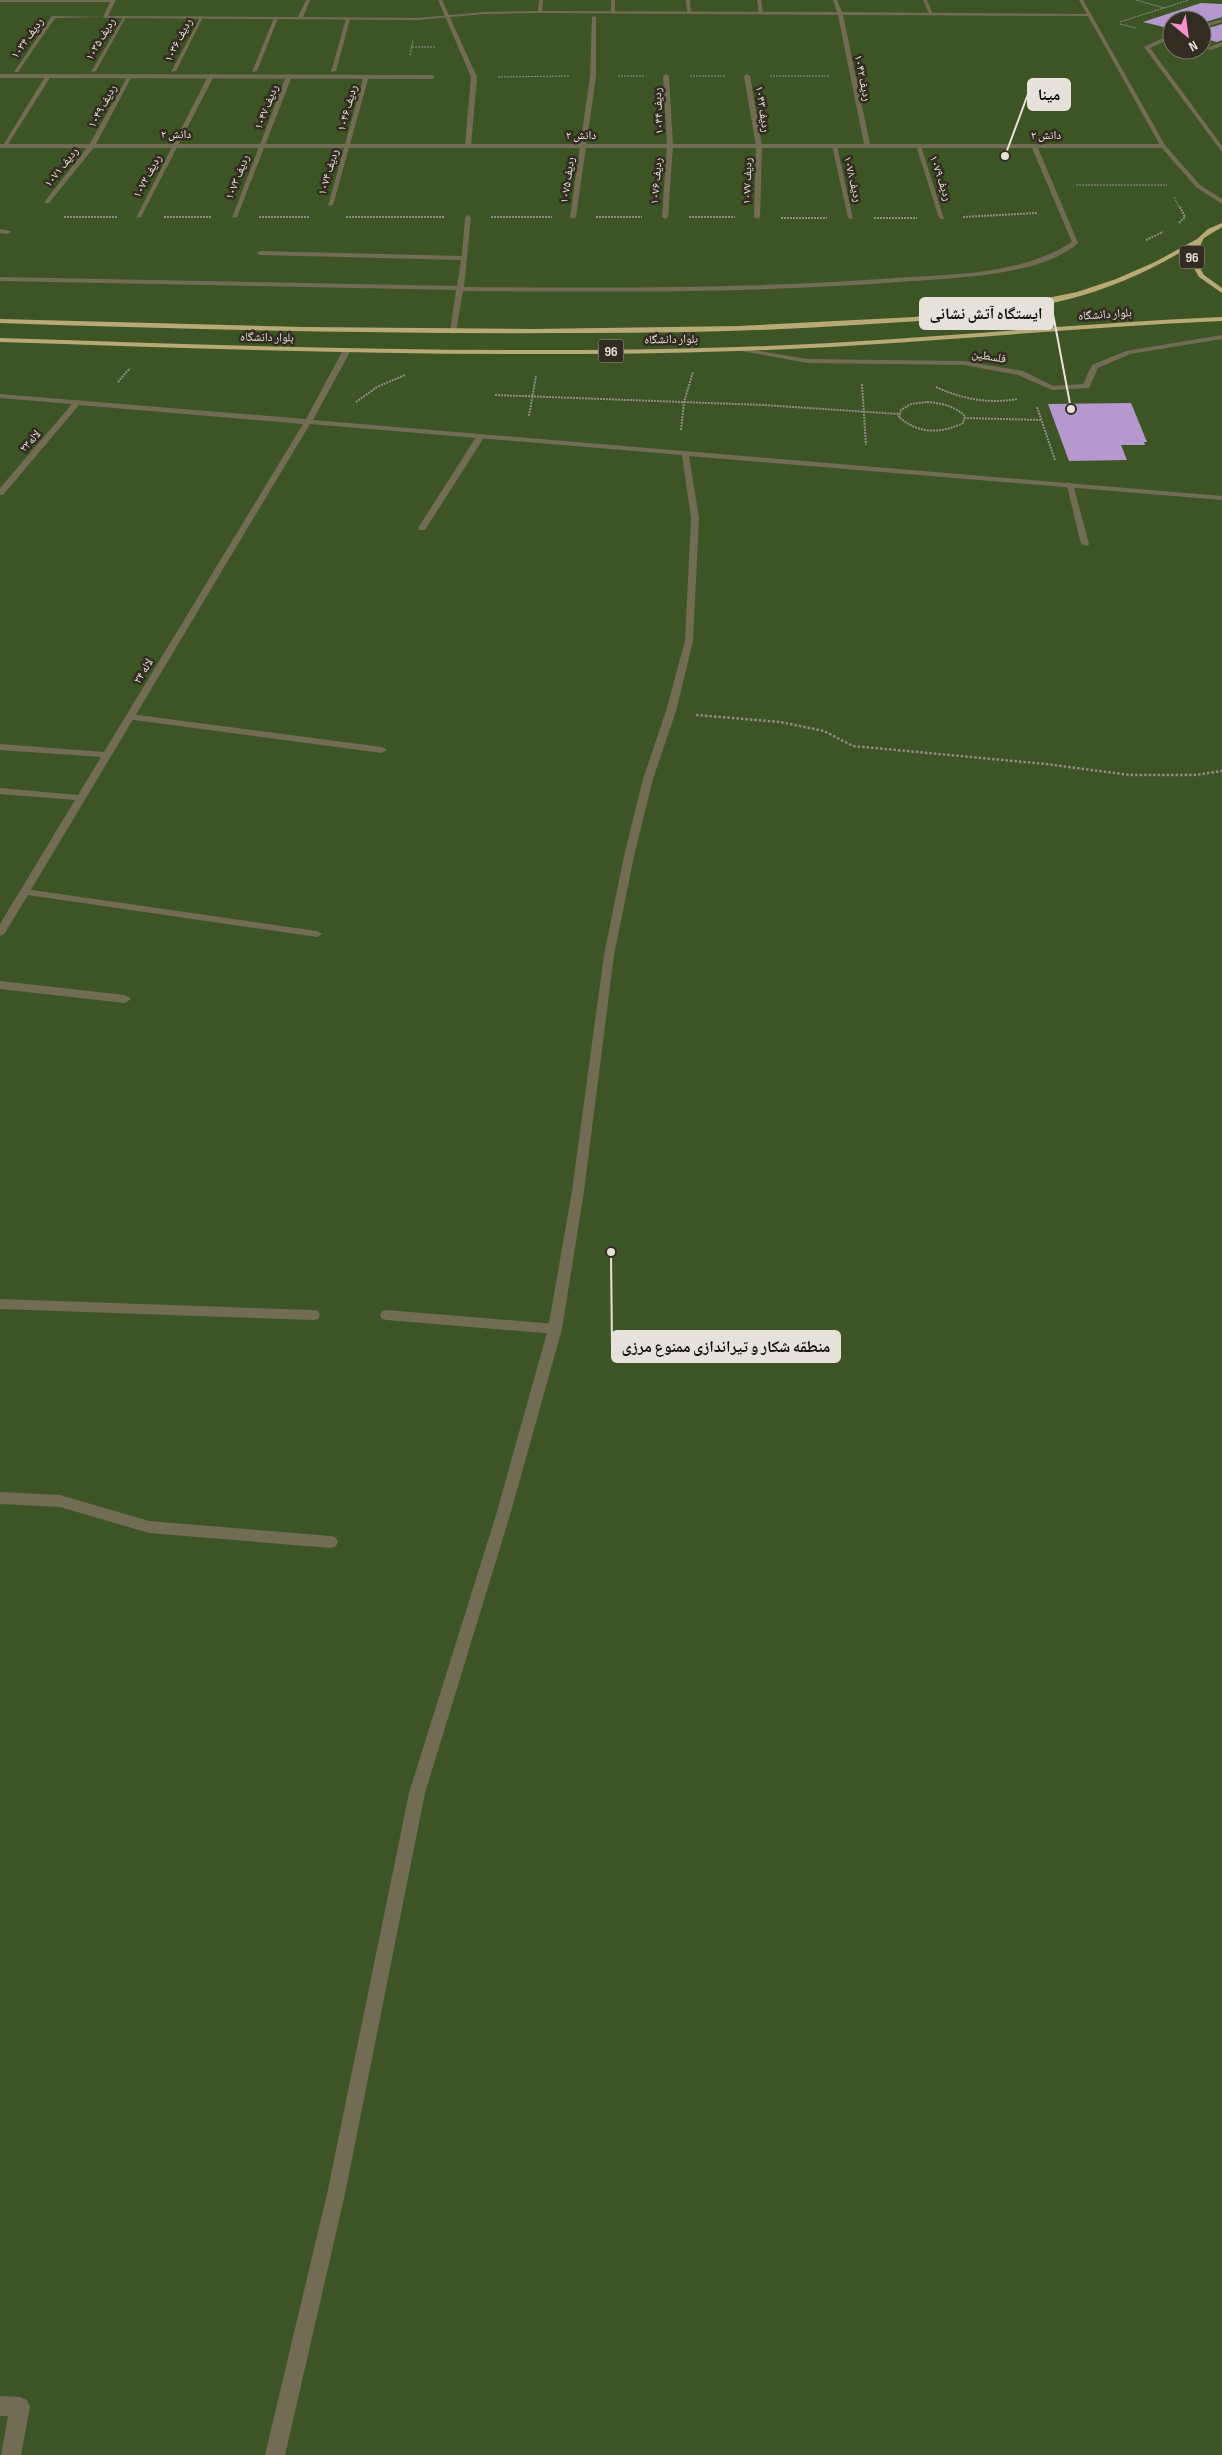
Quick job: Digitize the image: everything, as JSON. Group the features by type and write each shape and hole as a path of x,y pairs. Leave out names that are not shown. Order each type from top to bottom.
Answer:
{"main road":[{"name":"96","path":"1222,225 1215,227 1196,241 1191,258 1201,276 1222,291"},
{"name":"بلوار دانشگاه","path":"0,321 252,329 452,332 738,329 941,318 1012,309 1062,300 1120,281 1168,260 1196,241"},
{"name":"بلوار دانشگاه","path":"0,340 347,350 734,349 828,346 1100,325 1222,320"}],"street":[{"path":"0,1 114,0 105,17 418,20 540,12 1089,15"},
{"path":"300,18 308,0"},
{"path":"440,0 474,77 468,146"},
{"path":"540,12 541,0"},
{"path":"613,0 613,12"},
{"path":"688,0 689,13"},
{"path":"759,0 761,13"},
{"name":"ردیف ۱۰۴۲","path":"835,0 840,14 867,146"},
{"path":"925,0 931,14"},
{"path":"1081,0 1163,146 1198,186 1222,202"},
{"name":"ردیف ۱۰۳۴","path":"16,71 54,17 105,17"},
{"name":"ردیف ۱۰۳۵","path":"93,71 124,17"},
{"name":"ردیف ۱۰۳۶","path":"173,72 201,18"},
{"path":"254,71 276,18"},
{"name":"ردیف ۱۰۷۵","path":"573,217 593,76 594,18"},
{"path":"333,71 348,19"},
{"path":"1162,40 1147,47 1222,150"},
{"path":"0,76 432,77"},
{"path":"1,148 48,76"},
{"name":"ردیف ۱۰۴۹","path":"92,146 129,76"},
{"name":"ردیف ۱۰۷۲","path":"138,217 211,76"},
{"name":"ردیف ۱۰۴۷","path":"262,146 289,76"},
{"name":"ردیف ۱۰۴۶","path":"347,146 366,76"},
{"name":"ردیف ۱۰۴۴","path":"666,76 670,146"},
{"name":"ردیف ۱۰۴۳","path":"747,76 759,146"},
{"name":"دانش ۲","path":"1,148 92,146 1163,146"},
{"name":"ردیف ۱۰۷۱","path":"47,202 92,146"},
{"name":"ردیف ۱۰۷۳","path":"234,217 262,146"},
{"name":"ردیف ۱۰۷۴","path":"330,205 347,146"},
{"name":"ردیف ۱۰۷۶","path":"665,217 670,146"},
{"name":"ردیف ۱۰۷۷","path":"757,218 759,146"},
{"name":"ردیف ۱۰۷۸","path":"834,146 851,218"},
{"name":"ردیف ۱۰۷۹","path":"918,146 942,218"},
{"path":"0,279 280,287 700,290 847,284 992,270 1040,261 1063,252 1075,243 1034,146"},
{"path":"452,332 461,288 468,217"},
{"path":"0,232 8,232"},
{"path":"260,253 465,258"},
{"name":"فلسطین","path":"734,349 808,361 964,363 1020,373 1052,388 1086,386 1095,367 1128,352 1222,336"},
{"name":"لاله ۲۴","path":"0,933 308,422 347,350"},
{"path":"0,396 77,404 685,452 1222,498"},
{"name":"لاله۲۳","path":"0,493 77,404"},
{"path":"422,528 481,436"},
{"path":"275,2455 336,2194 417,1792 503,1515 555,1329 578,1191 609,955 629,856 648,779 671,711 689,641 695,518 685,452"},
{"path":"1069,484 1085,544"},
{"path":"130,717 382,750"},
{"path":"0,748 107,755"},
{"path":"0,791 81,798"},
{"path":"25,892 317,934"},
{"path":"0,985 125,999"},
{"path":"0,1304 313,1315"},
{"path":"387,1315 555,1329"},
{"path":"0,1498 60,1501 149,1527 331,1542"},
{"path":"0,2406 20,2408 11,2455"}],"path":[{"path":"1136,0 1165,8"},
{"path":"1162,35 1118,23 1189,0"},
{"path":"405,77 418,20"},
{"path":"1051,185 1198,186"},
{"path":"525,439 540,351"},
{"path":"860,361 865,413 867,467"},
{"path":"920,362 924,377 935,387 952,394 982,400 1006,402 1033,396 1052,388"},
{"path":"337,424 342,414 377,387 411,374"},
{"path":"495,395 763,405 899,414"},
{"path":"1033,396 1059,472 1069,484"},
{"path":"927,402 958,408 965,416 963,423 953,429 937,432 920,430 906,424 899,417 899,414 901,410 911,404 927,402"},
{"path":"964,418 1041,420"},
{"path":"671,711 719,718 780,722 824,731 853,746 1046,764 1130,775 1195,775 1222,771"}],"green space":[{"path":"0,0 1222,0 1222,2455 0,2455"}],"building":[{"path":"1201,3 1222,4 1222,17 1212,20 1212,10 1180,10"},
{"path":"1162,16 1162,27 1143,22"},
{"path":"1222,24 1222,40 1217,42 1212,41 1212,27"},
{"path":"1131,403 1147,442 1144,442 1145,445 1121,445 1127,460 1069,461 1048,404"}],"place":[{"name":"مینا","path":"1005,156"},
{"name":"ایستگاه آتش نشانی","path":"1071,409"},
{"name":"منطقه شکار و تیراندازی ممنوع مرزی","path":"611,1252"}]}
